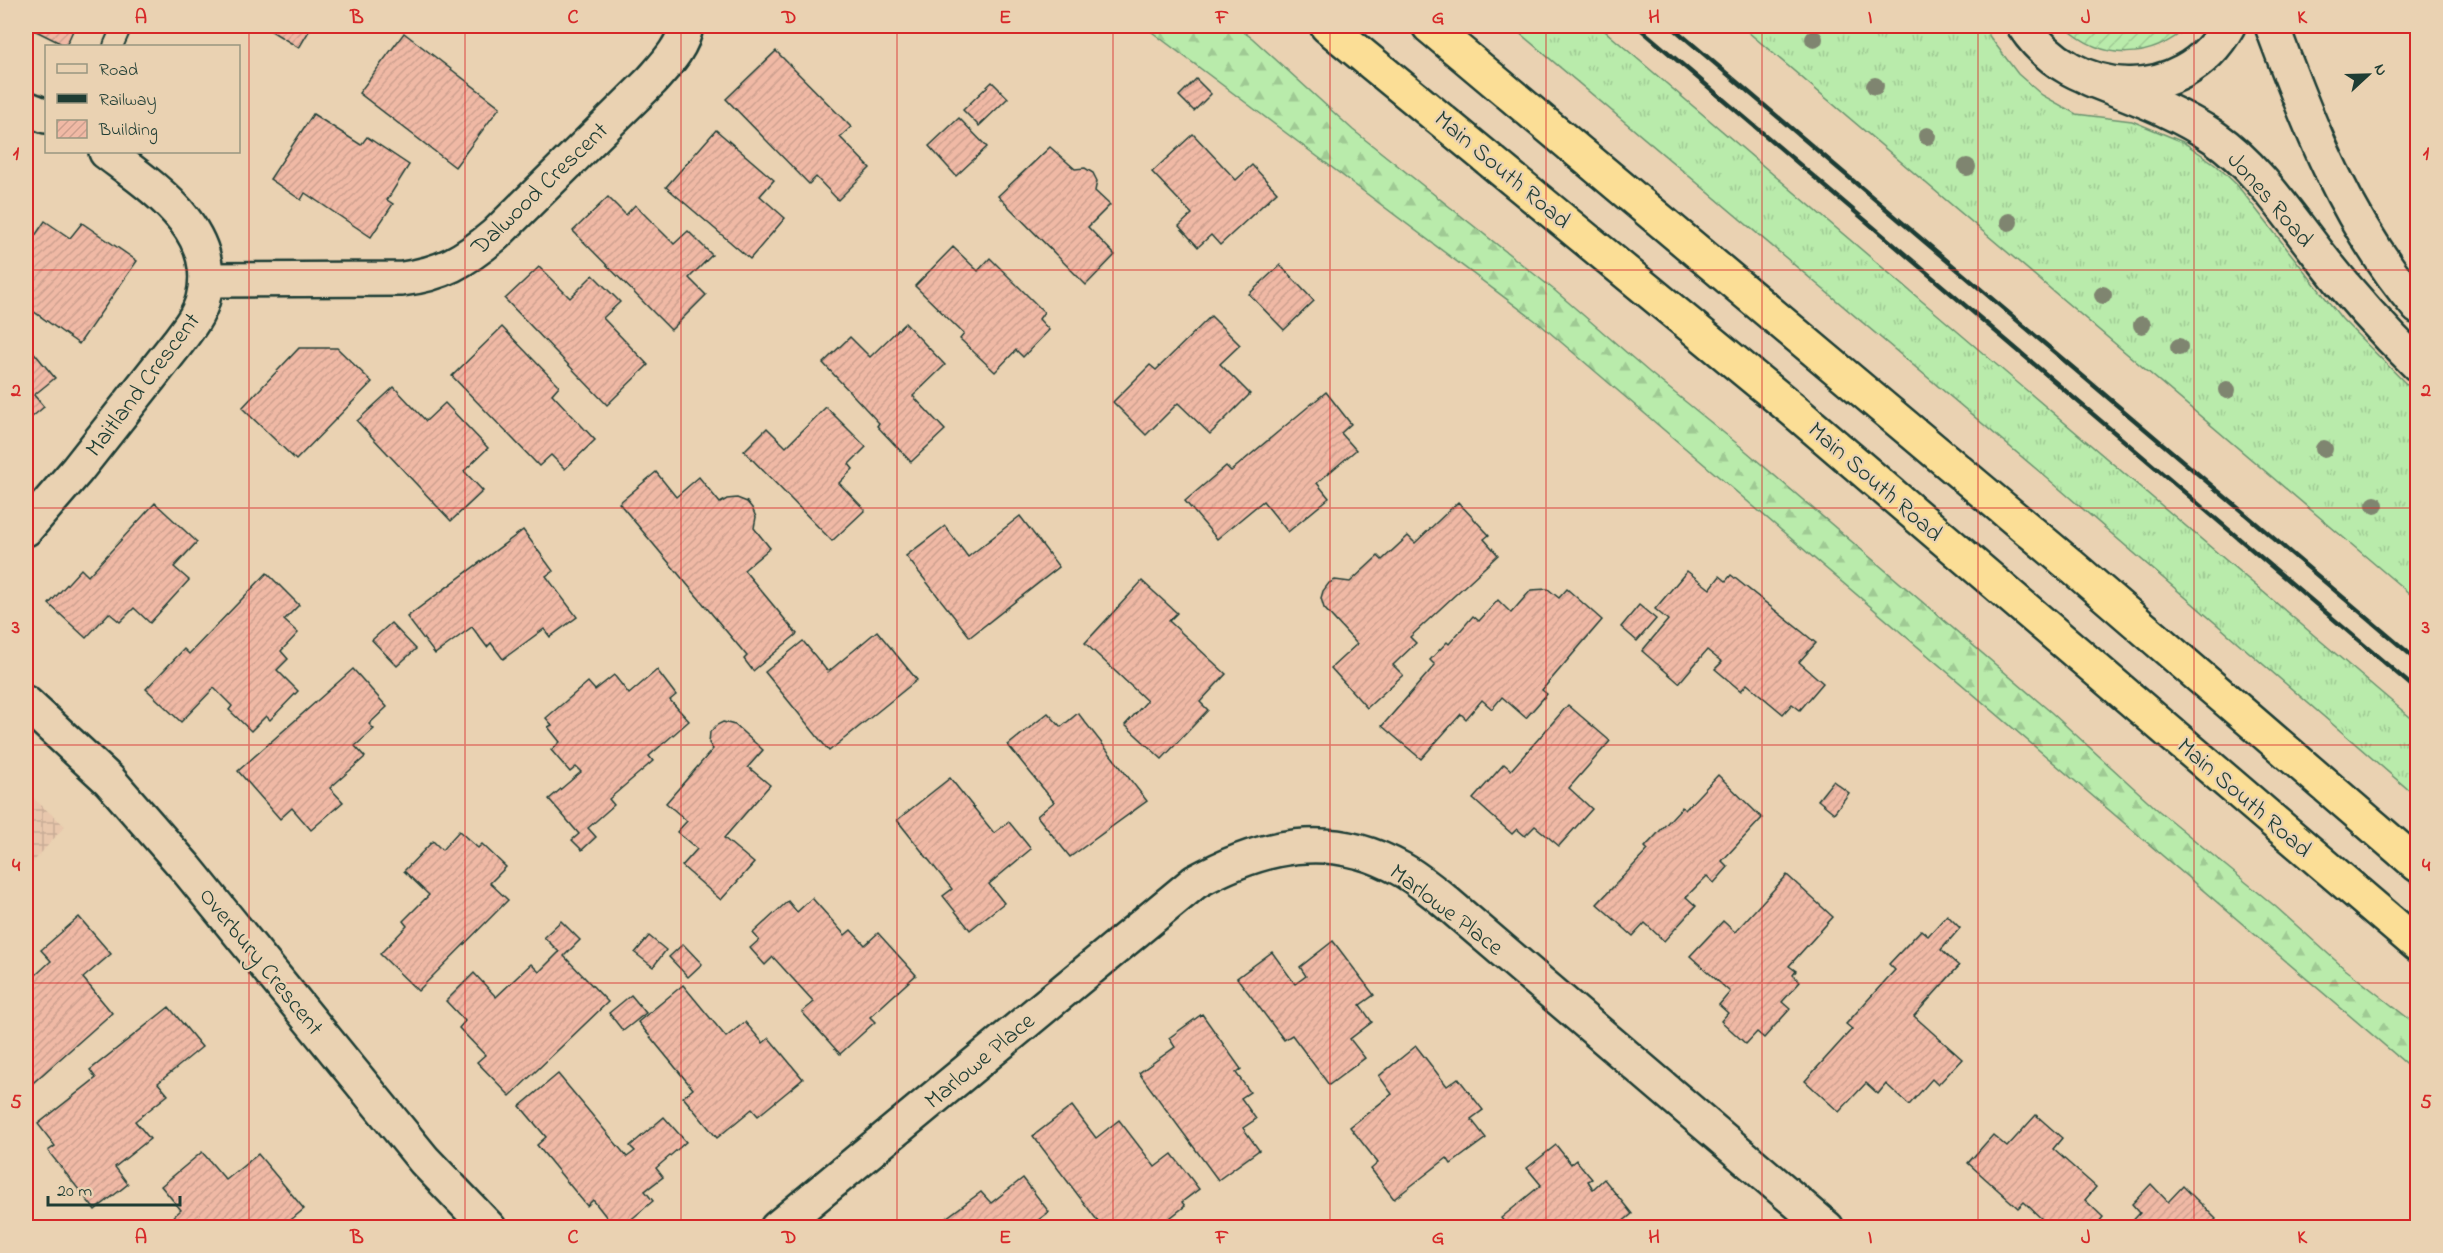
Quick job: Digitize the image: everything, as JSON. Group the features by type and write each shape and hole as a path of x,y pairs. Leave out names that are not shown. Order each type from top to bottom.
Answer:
{"highway":[{"name":"Main South Road","path":"1327,26 1792,409 2418,945"},
{"path":"1429,26 2069,564 2418,865"}],"street":[{"name":"Dalwood Crescent","path":"206,280 402,279 427,276 451,267 495,235 548,180 652,80 672,57 685,33 686,26"},
{"path":"2027,31 2059,64 2090,79 2124,85 2141,84 2174,75 2202,57 2228,26"},
{"path":"2272,26 2324,159 2342,194 2362,230 2418,306"},
{"name":"Jones Road","path":"2090,79 2188,122 2215,137 2238,156 2263,183 2348,291 2418,365"},
{"path":"26,108 45,116"},
{"name":"Maitland Crescent","path":"26,529 89,456 188,328 203,300 206,280 203,257 196,237 185,219 172,204 107,153"},
{"name":"Overbury Crescent","path":"26,704 69,742 130,804 194,877 424,1160 489,1227"},
{"name":"Marlowe Place","path":"777,1227 1195,882 1239,860 1269,850 1309,844 1373,856 1402,869 1439,896 1827,1227"}],"lane":[{"path":"113,45 122,26"}],"shaded area":[{"path":"26,792 65,826 26,870"}],"green space":[{"path":"1144,26 1235,26 1252,38 1353,130 1553,289 1649,372 1740,446 2052,713 2159,811 2276,907 2345,969 2417,1025 2417,1073 1541,325"},
{"path":"1511,26 1599,26 2417,723 2417,797 2047,478"},
{"path":"1741,26 1984,26 2018,74 2042,95 2076,114 2132,121 2183,142 2215,164 2237,185 2342,319 2417,395 2417,600"},
{"path":"2064,26 2189,26 2174,38 2158,46 2126,53 2094,46"}],"building":[{"path":"26,26 75,26 66,45"},
{"path":"263,26 312,26 299,48"},
{"path":"404,33 500,107 455,167 359,93"},
{"path":"776,51 851,127 840,137 870,168 838,200 816,177 809,184 726,99"},
{"path":"1196,79 1211,94 1194,111 1179,96"},
{"path":"992,82 1008,98 979,126 963,110"},
{"path":"313,114 361,145 367,137 409,165 387,200 393,204 371,237 305,193 301,200 270,179"},
{"path":"959,118 987,147 956,176 929,146"},
{"path":"716,130 774,180 760,196 785,218 750,259 666,187"},
{"path":"1193,134 1236,180 1252,165 1277,192 1220,245 1211,235 1198,247 1179,226 1192,214 1152,172"},
{"path":"1050,147 1075,169 1085,168 1093,173 1097,181 1095,191 1110,205 1088,227 1115,255 1086,285 998,196"},
{"path":"608,197 626,215 635,205 674,244 688,231 712,255 689,278 706,295 671,330 573,231"},
{"path":"45,221 70,238 82,223 137,261 79,344 26,306 26,265 32,256 26,249"},
{"path":"953,247 978,271 990,258 1044,312 1039,319 1049,330 1023,357 1016,350 995,372 960,339 964,334 915,286"},
{"path":"1280,265 1314,301 1284,330 1249,294"},
{"path":"539,267 570,298 593,275 620,302 603,318 648,365 607,405 505,299"},
{"path":"1211,316 1240,345 1220,364 1250,394 1210,434 1178,403 1146,435 1113,402 1150,365 1156,370"},
{"path":"905,323 945,365 913,396 945,430 911,462 877,426 879,423 823,363 850,337 870,357"},
{"path":"502,327 559,386 552,394 595,440 565,469 551,455 539,466 452,376"},
{"path":"26,343 55,378 34,395 44,407 26,422"},
{"path":"299,348 337,348 372,382 296,460 242,408"},
{"path":"394,387 426,421 445,403 488,448 464,471 483,491 451,521 357,421"},
{"path":"1326,392 1351,424 1341,433 1356,450 1317,483 1329,498 1288,532 1263,501 1217,539 1185,501 1226,466 1231,471"},
{"path":"826,407 866,447 849,464 853,469 839,483 865,510 832,541 744,451 767,428 786,447"},
{"path":"656,472 676,497 699,477 720,503 727,499 737,498 747,502 752,508 756,517 754,528 770,548 744,570 797,634 753,671 744,659 747,656 619,503"},
{"path":"1458,502 1489,535 1484,539 1498,555 1410,637 1416,643 1393,665 1403,675 1367,708 1331,668 1357,644 1324,608 1321,598 1323,591 1329,583 1335,580 1350,582 1378,556 1382,560 1408,536 1415,543"},
{"path":"155,503 197,542 174,567 189,580 150,623 134,608 120,622 109,613 86,638 49,604 81,569 88,576"},
{"path":"1020,516 1059,567 970,637 906,556 945,526 968,557"},
{"path":"523,530 553,571 546,576 577,617 550,637 544,629 503,659 491,643 487,647 472,627 435,654 407,617"},
{"path":"1687,571 1710,589 1720,576 1726,581 1731,575 1816,643 1799,662 1823,683 1800,710 1792,704 1783,714 1747,684 1741,691 1715,669 1722,662 1707,650 1679,683 1642,651 1668,620 1655,609"},
{"path":"267,573 299,605 284,620 298,633 281,651 288,659 277,670 298,691 270,720 266,716 251,731 229,710 232,706 214,688 181,722 146,689 184,649 189,654"},
{"path":"1142,581 1177,613 1169,621 1226,674 1200,702 1208,710 1162,759 1125,725 1147,701 1085,643"},
{"path":"1548,589 1559,598 1567,589 1602,620 1542,690 1547,694 1526,718 1502,697 1492,709 1482,700 1466,719 1461,714 1421,759 1382,726 1435,665 1430,660 1447,642 1449,644 1473,616 1479,621 1498,600 1511,613 1531,590"},
{"path":"1639,605 1656,619 1637,641 1621,627"},
{"path":"391,623 416,649 397,666 372,640"},
{"path":"877,631 917,680 829,751 765,672 803,641 828,672"},
{"path":"353,669 387,707 369,724 374,729 355,746 365,757 330,788 343,802 311,830 292,808 280,819 238,771"},
{"path":"657,670 676,695 670,700 689,721 649,756 653,761 609,799 614,805 588,828 596,837 582,850 572,840 579,834 549,799 581,772 576,767 570,772 551,750 560,742 548,727 552,725 546,718 588,682 595,690 614,675 629,694"},
{"path":"1568,705 1610,741 1569,788 1592,809 1559,846 1535,826 1525,836 1517,829 1512,834 1473,799 1504,764 1511,770"},
{"path":"1048,713 1061,727 1078,713 1147,801 1070,857 1037,816 1054,802 1008,745"},
{"path":"723,722 735,725 763,750 748,767 770,785 724,838 754,863 721,900 682,866 697,849 677,832 687,821 666,803 713,749 709,743 710,732"},
{"path":"1718,775 1762,818 1722,861 1728,867 1714,883 1707,876 1686,897 1696,906 1664,941 1645,923 1633,936 1597,904 1648,850 1645,847 1682,807 1685,810"},
{"path":"950,778 994,833 1009,822 1031,849 989,884 1004,903 970,930 943,896 952,889 897,820"},
{"path":"1833,781 1849,793 1834,813 1818,800"},
{"path":"459,831 478,848 482,844 506,867 490,883 508,900 418,991 380,954 407,926 403,921 429,895 404,871 433,841 442,850"},
{"path":"1787,875 1833,917 1789,966 1796,971 1793,975 1800,982 1782,1002 1790,1009 1764,1038 1757,1032 1746,1044 1721,1021 1728,1013 1719,1005 1730,992 1690,956 1723,921 1735,932"},
{"path":"812,898 845,935 851,930 865,945 878,933 916,975 870,1017 875,1022 840,1054 802,1012 814,1002 773,957 765,965 750,948 759,940 753,933 788,901 797,912"},
{"path":"1947,915 1960,928 1941,950 1959,966 1914,1016 1962,1059 1938,1085 1932,1079 1909,1105 1886,1084 1878,1094 1866,1083 1839,1112 1805,1081 1852,1029 1846,1024 1895,970 1889,964 1921,930 1928,936"},
{"path":"79,917 111,954 83,978 112,1013 26,1089 26,984 51,961 41,950"},
{"path":"561,921 580,940 564,956 608,1002 510,1096 477,1062 485,1055 459,1028 465,1021 446,1001 474,973 496,997 531,964 539,972 559,952 544,937"},
{"path":"649,936 666,950 653,967 635,953"},
{"path":"1333,941 1374,995 1360,1005 1372,1022 1350,1039 1365,1058 1329,1085 1292,1035 1284,1040 1237,978 1272,952 1295,984 1306,976 1300,967"},
{"path":"683,944 702,964 688,977 669,957"},
{"path":"683,985 726,1037 745,1022 763,1043 769,1038 803,1079 758,1116 752,1109 717,1138 683,1097 693,1089 638,1022"},
{"path":"631,995 646,1013 623,1031 609,1013"},
{"path":"169,1007 202,1047 158,1083 168,1095 135,1121 150,1139 115,1167 128,1184 95,1210 48,1151 55,1146 38,1124 96,1078 90,1070"},
{"path":"1202,1014 1241,1069 1236,1073 1250,1092 1241,1098 1256,1119 1243,1128 1259,1150 1218,1180 1139,1073 1175,1047 1169,1038"},
{"path":"1416,1046 1447,1086 1458,1078 1483,1110 1471,1119 1486,1138 1451,1164 1447,1158 1394,1199 1371,1169 1378,1163 1350,1127 1392,1094 1379,1076"},
{"path":"558,1074 627,1157 635,1151 630,1146 664,1117 686,1142 656,1168 663,1177 645,1191 653,1201 621,1228 615,1228 593,1200 587,1206 537,1145 546,1137 520,1106"},
{"path":"1072,1106 1096,1138 1119,1120 1155,1167 1172,1154 1199,1189 1182,1202 1185,1206 1157,1228 1103,1228 1033,1136"},
{"path":"2036,1115 2062,1138 2053,1149 2096,1187 2085,1200 2103,1217 2094,1228 2042,1228 2046,1223 2024,1202 2018,1208 1968,1163 1993,1135 2007,1147"},
{"path":"1556,1145 1571,1164 1576,1160 1592,1179 1588,1181 1593,1189 1604,1179 1632,1214 1615,1228 1509,1228 1501,1218 1541,1185 1527,1168"},
{"path":"202,1152 226,1180 258,1154 304,1209 281,1228 161,1228 181,1210 161,1186"},
{"path":"1023,1178 1049,1212 1037,1221 1042,1228 947,1228 942,1221 981,1192 991,1203"},
{"path":"2151,1184 2168,1202 2183,1186 2216,1219 2208,1228 2126,1228 2140,1213 2132,1204"}],"railway":[{"path":"1637,26 2418,691"},
{"path":"1671,26 2418,661"}]}
